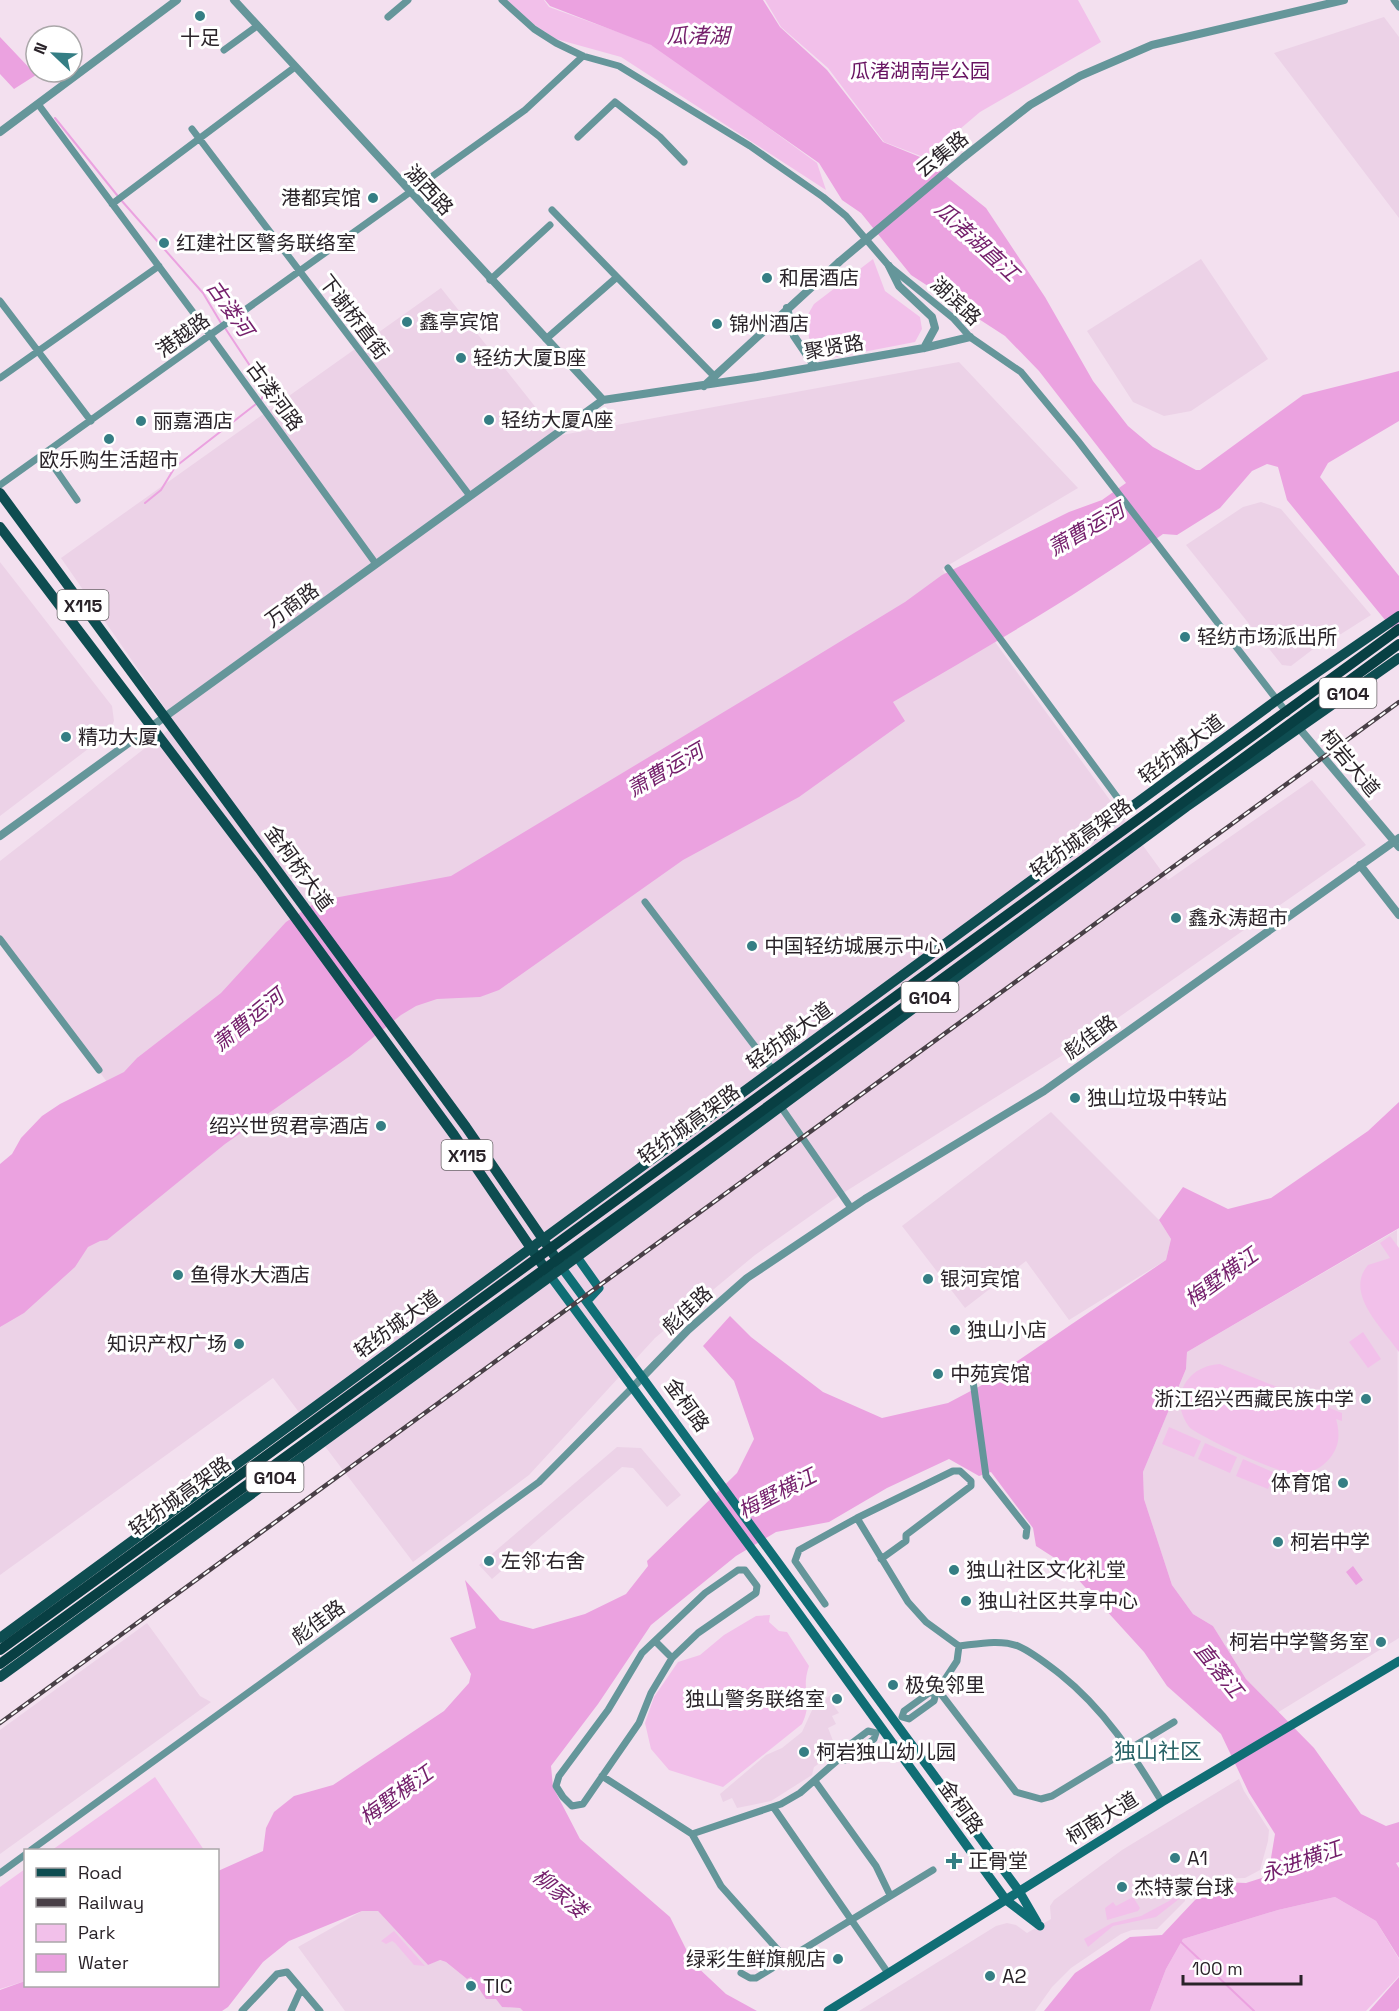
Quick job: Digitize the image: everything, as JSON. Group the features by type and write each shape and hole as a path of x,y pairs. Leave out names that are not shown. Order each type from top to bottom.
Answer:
{"highway":[{"name":"轻纺城高架路","path":"0,1650 1399,628"},
{"name":"轻纺城高架路","path":"0,1664 724,1139 1399,644"}],"main road":[{"name":"金柯桥大道","path":"0,493 273,861 562,1268"},
{"name":"金柯桥大道","path":"0,527 261,871 454,1135 551,1277"},
{"name":"轻纺城大道","path":"0,1638 1128,812 1277,700 1399,616"},
{"name":"G104","path":"0,1677 551,1277 1186,807 1398,658"},
{"path":"578,1257 599,1288 587,1301"},
{"name":"金柯路","path":"551,1277 768,1571 879,1730 1006,1900 1040,1926 1019,1891 562,1268"},
{"name":"柯南大道","path":"828,2011 1161,1802 1399,1660"}],"street":[{"path":"0,132 177,0"},
{"name":"湖西路","path":"234,0 408,192 603,400"},
{"path":"388,17 408,0"},
{"name":"湖滨路","path":"502,0 534,29 583,56 619,66 750,146 846,216 889,266 953,318 970,337 1021,372 1166,553 1299,728"},
{"name":"云集路","path":"704,386 839,261 1030,105 1080,76 1152,45 1344,0"},
{"path":"1394,0 1399,7"},
{"path":"224,50 257,26"},
{"name":"港越路","path":"0,486 525,110 583,56"},
{"path":"117,200 295,67"},
{"path":"578,137 615,102 660,137 684,162"},
{"name":"古溇河路","path":"38,104 117,200 159,266 376,564"},
{"name":"下谢桥直街","path":"192,129 470,496"},
{"path":"552,210 714,376"},
{"path":"490,280 550,225"},
{"path":"0,378 159,266"},
{"path":"889,266 899,286 932,317 935,328 924,348"},
{"path":"546,339 617,277"},
{"path":"0,301 91,421"},
{"path":"787,308 794,336 815,367"},
{"name":"聚贤路","path":"704,386 924,348 970,337"},
{"path":"603,400 704,386"},
{"name":"万商路","path":"0,836 603,400"},
{"path":"45,454 77,500"},
{"path":"948,568 1128,812"},
{"name":"柯岩大道","path":"1299,728 1397,842"},
{"name":"彪佳路","path":"34,1849 539,1482 688,1330 747,1278 851,1208 1044,1091 1360,865 1397,842"},
{"path":"1360,865 1399,915"},
{"path":"645,902 773,1070"},
{"path":"0,939 99,1070"},
{"path":"781,1107 851,1208"},
{"path":"973,1381 986,1476 1027,1528 1026,1536"},
{"path":"825,1604 795,1561 800,1550 857,1518 953,1471 960,1471 971,1481 971,1486 906,1535 906,1541 881,1559"},
{"path":"857,1518 908,1602 926,1622 959,1646 1006,1643 1018,1646 1077,1688 1103,1714 1130,1750 1161,1802"},
{"path":"738,1570 745,1570 757,1586 756,1593 698,1633 672,1658 651,1693 639,1723 583,1804 572,1806 562,1797 556,1786 559,1776 608,1710 642,1653 705,1593 738,1570"},
{"path":"655,1641 672,1658"},
{"path":"692,1834 757,1810 774,1808 815,1781 838,1760 840,1752 868,1731 879,1730 902,1717 909,1719 934,1701 937,1691 957,1660 959,1646"},
{"path":"937,1691 1016,1792 1041,1799 1052,1796 1174,1722"},
{"path":"602,1776 692,1834 721,1886 786,1959"},
{"path":"815,1781 876,1866 890,1895"},
{"path":"774,1808 853,1918 888,1973"},
{"path":"0,1873 24,1855"},
{"path":"741,1973 753,1979 933,1870"},
{"path":"242,2011 278,1974 287,1972 320,2011"},
{"path":"291,2011 301,1989"}],"shaded area":[{"path":"1384,17 1399,37 1399,218 1274,53"},
{"path":"1201,259 1268,359 1191,411 1164,416 1133,402 1087,331"},
{"path":"441,288 556,433 562,435 959,362 1078,488 942,569 1168,880 1312,780 1366,845 1079,1045 840,1195 755,1255 655,1338 529,1475 413,1562 273,1378 0,1575 0,1296 169,1166 0,937 0,861 176,724 61,558"},
{"path":"1261,502 1281,509 1371,615 1341,634 1329,637 1291,666 1282,665 1186,545 1243,507"},
{"path":"0,562 112,706 114,721 109,733 0,816"},
{"path":"1051,1112 1159,1220 1171,1239 1166,1260 1069,1320 1026,1261 965,1308 902,1226"},
{"name":"柯岩中学","path":"1397,1230 1399,1638 1277,1713 1246,1679 1213,1626 1193,1614 1172,1585 1144,1499 1143,1472 1186,1369 1187,1352"},
{"path":"617,1447 641,1448 681,1495 667,1507 633,1468 622,1467 492,1579 479,1565"},
{"path":"147,1623 200,1696 211,1702 0,1854 0,1730"},
{"name":"柯岩独山幼儿园","path":"831,1695 837,1703 834,1706 839,1713 832,1716 836,1724 828,1728 837,1751 814,1767 812,1775 771,1801 737,1808 732,1798 723,1802 720,1794 766,1755 782,1748 802,1732 813,1708"},
{"path":"1239,1779 1269,1830 1260,1870 1245,1878 1211,1879 1185,1898 1185,1901 1157,1929 1132,1930 1121,1934 1071,1968 1052,1987 1035,2011 859,2011 996,1926 1007,1923 1016,1925 1027,1933 1051,1919 1050,1906 1054,1900 1122,1850"},
{"path":"362,1911 378,1911 428,1965 439,1960 446,1962 467,1979 471,1976 480,1989 478,1990 497,1999 502,2007 520,2008 523,2011 345,2011 298,1947"}],"green space":[{"path":"507,0 544,0 549,7 643,41 663,51 817,163 826,190 621,57 556,39 527,20"},
{"name":"瓜渚湖南岸公园","path":"765,0 1078,0 1101,42 980,112 926,158 884,142 828,68 781,27"},
{"path":"873,259 885,291 920,317 922,329 915,342 837,357 823,352 809,338 807,316 814,304"},
{"path":"1390,1236 1399,1248 1399,1352 1368,1310 1360,1287 1362,1276 1368,1265 1390,1258 1380,1243"},
{"path":"1363,1332 1381,1359 1368,1368 1349,1342"},
{"path":"1220,1364 1342,1413 1342,1421 1336,1419 1338,1439 1336,1449 1330,1458 1311,1472 1288,1473 1243,1456 1190,1428 1180,1406 1184,1386 1197,1371"},
{"path":"1169,1427 1201,1441 1194,1457 1162,1444"},
{"path":"1205,1443 1237,1457 1230,1473 1198,1459"},
{"path":"1243,1459 1275,1473 1268,1489 1236,1476"},
{"path":"770,1615 769,1622 779,1631 787,1632 809,1666 806,1683 807,1708 802,1724 723,1787 669,1770 651,1749 645,1723 654,1697 678,1662 700,1655 724,1635 756,1616"},
{"path":"155,1777 203,1849 53,1849"},
{"path":"24,1870 24,1981 0,1989 0,1887"},
{"path":"1180,1895 1179,1899 1156,1917 1113,1926 1088,1947 1084,1939 1112,1923 1141,1916"},
{"path":"1133,1897 1140,1908 1138,1911 1107,1920 1105,1908 1113,1902 1116,1906"},
{"path":"1335,1897 1376,1921 1399,1959 1399,1976 1366,2011 1150,2011 1166,1969 1183,1939 1278,1910"},
{"path":"394,1931 425,1966 414,1965 392,1941 386,1944 381,1941"}],"water":[{"path":"545,0 763,0 780,27 827,70 883,142 925,159 986,208 1045,297 1093,381 1128,426 1153,447 1196,470 1200,470 1303,395 1399,371 1399,421 1328,463 1320,477 1399,576 1399,637 1287,500 1278,467 1267,464 1252,471 1220,508 1177,535 1163,534 1064,600 893,702 905,721 799,797 683,860 499,990 480,997 437,999 416,1006 401,1015 350,1056 225,1144 107,1240 88,1247 75,1267 24,1313 0,1327 0,1164 12,1154 21,1138 42,1116 60,1104 124,1072 137,1058 221,993 286,922 318,901 451,876 905,602 942,575 1069,512 1102,500 1126,483 1039,371 1005,336 911,275 861,213 842,200 819,163 651,45 550,6"},
{"path":"0,37 24,62 24,83 14,89 0,74"},
{"path":"1399,1102 1399,1228 1187,1352 1186,1369 1143,1472 1144,1499 1172,1585 1193,1614 1213,1626 1246,1679 1314,1748 1361,1814 1386,1826 1399,1822 1399,1862 1396,1863 1399,1868 1399,1958 1376,1921 1335,1897 1278,1910 1183,1939 1166,1969 1150,2011 1044,2011 1075,1973 1130,1937 1162,1935 1195,1900 1220,1882 1246,1883 1268,1876 1275,1834 1249,1793 1221,1734 1167,1686 1144,1652 1064,1564 1036,1546 1033,1528 991,1472 979,1476 949,1459 887,1488 829,1522 776,1532 736,1556 651,1625 598,1704 551,1766 553,1787 580,1839 670,1917 693,1963 726,1994 757,2011 523,2011 520,2008 502,2007 496,1999 486,1999 471,1977 467,1979 446,1962 440,1960 428,1965 378,1911 362,1911 289,1941 263,1962 228,2007 222,2011 0,2011 0,1990 24,1981 24,1987 219,1987 219,1871 263,1851 266,1828 274,1812 294,1796 333,1785 444,1711 469,1683 471,1674 450,1638 476,1628 465,1580 500,1620 533,1629 585,1614 626,1594 648,1566 647,1561 737,1473 754,1439 734,1381 703,1346 730,1316 751,1337 823,1392 882,1418 948,1403 982,1385 1166,1260 1171,1239 1159,1220 1183,1187 1228,1209 1271,1198 1368,1131"},
{"path":"1353,1566 1363,1580 1356,1585 1346,1572"},
{"path":"1399,1977 1399,2008 1396,2011 1369,2011"}],"waterway":[{"name":"古溇河","path":"55,118 121,200 203,293 221,323"},
{"name":"古溇河","path":"225,328 266,390 261,400"},
{"name":"古溇河","path":"145,503 161,490 175,467 256,404"},
{"path":"1180,1941 1254,2011"}],"railway":[{"path":"0,1723 1399,702"}],"place":[{"name":"十足","path":"200,16"},
{"name":"港都宾馆","path":"373,198"},
{"name":"红建社区警务联络室","path":"164,243"},
{"name":"和居酒店","path":"767,278"},
{"name":"鑫亭宾馆","path":"407,322"},
{"name":"锦州酒店","path":"717,324"},
{"name":"轻纺大厦B座","path":"461,358"},
{"name":"轻纺大厦A座","path":"489,420"},
{"name":"丽嘉酒店","path":"141,421"},
{"name":"欧乐购生活超市","path":"109,439"},
{"name":"轻纺市场派出所","path":"1185,637"},
{"name":"精功大厦","path":"66,737"},
{"name":"鑫永涛超市","path":"1176,918"},
{"name":"中国轻纺城展示中心","path":"752,946"},
{"name":"独山垃圾中转站","path":"1075,1098"},
{"name":"绍兴世贸君亭酒店","path":"381,1126"},
{"name":"鱼得水大酒店","path":"178,1275"},
{"name":"银河宾馆","path":"928,1279"},
{"name":"独山小店","path":"955,1330"},
{"name":"知识产权广场","path":"239,1344"},
{"name":"中苑宾馆","path":"938,1374"},
{"name":"浙江绍兴西藏民族中学","path":"1366,1399"},
{"name":"体育馆","path":"1343,1483"},
{"name":"柯岩中学","path":"1278,1542"},
{"name":"左邻˙右舍","path":"489,1561"},
{"name":"独山社区文化礼堂","path":"954,1570"},
{"name":"独山社区共享中心","path":"966,1601"},
{"name":"柯岩中学警务室","path":"1381,1642"},
{"name":"极兔邻里","path":"893,1685"},
{"name":"独山警务联络室","path":"837,1699"},
{"name":"柯岩独山幼儿园","path":"804,1752"},
{"name":"A1","path":"1175,1858"},
{"name":"正骨堂","path":"954,1861"},
{"name":"杰特蒙台球","path":"1122,1887"},
{"name":"绿彩生鲜旗舰店","path":"838,1959"},
{"name":"A2","path":"990,1976"},
{"name":"TIC","path":"471,1986"}],"district":[{"name":"独山社区","path":"1158,1751"}],"water label":[{"name":"瓜渚湖","path":"698,35"},
{"name":"瓜渚湖直江","path":"977,241"},
{"name":"萧曹运河","path":"1086,529"},
{"name":"萧曹运河","path":"665,770"},
{"name":"萧曹运河","path":"248,1020"},
{"name":"梅墅横江","path":"1221,1277"},
{"name":"梅墅横江","path":"777,1493"},
{"name":"直落江","path":"1219,1670"},
{"name":"梅墅横江","path":"396,1795"},
{"name":"永进横江","path":"1301,1861"},
{"name":"柳家溇","path":"560,1893"}]}
